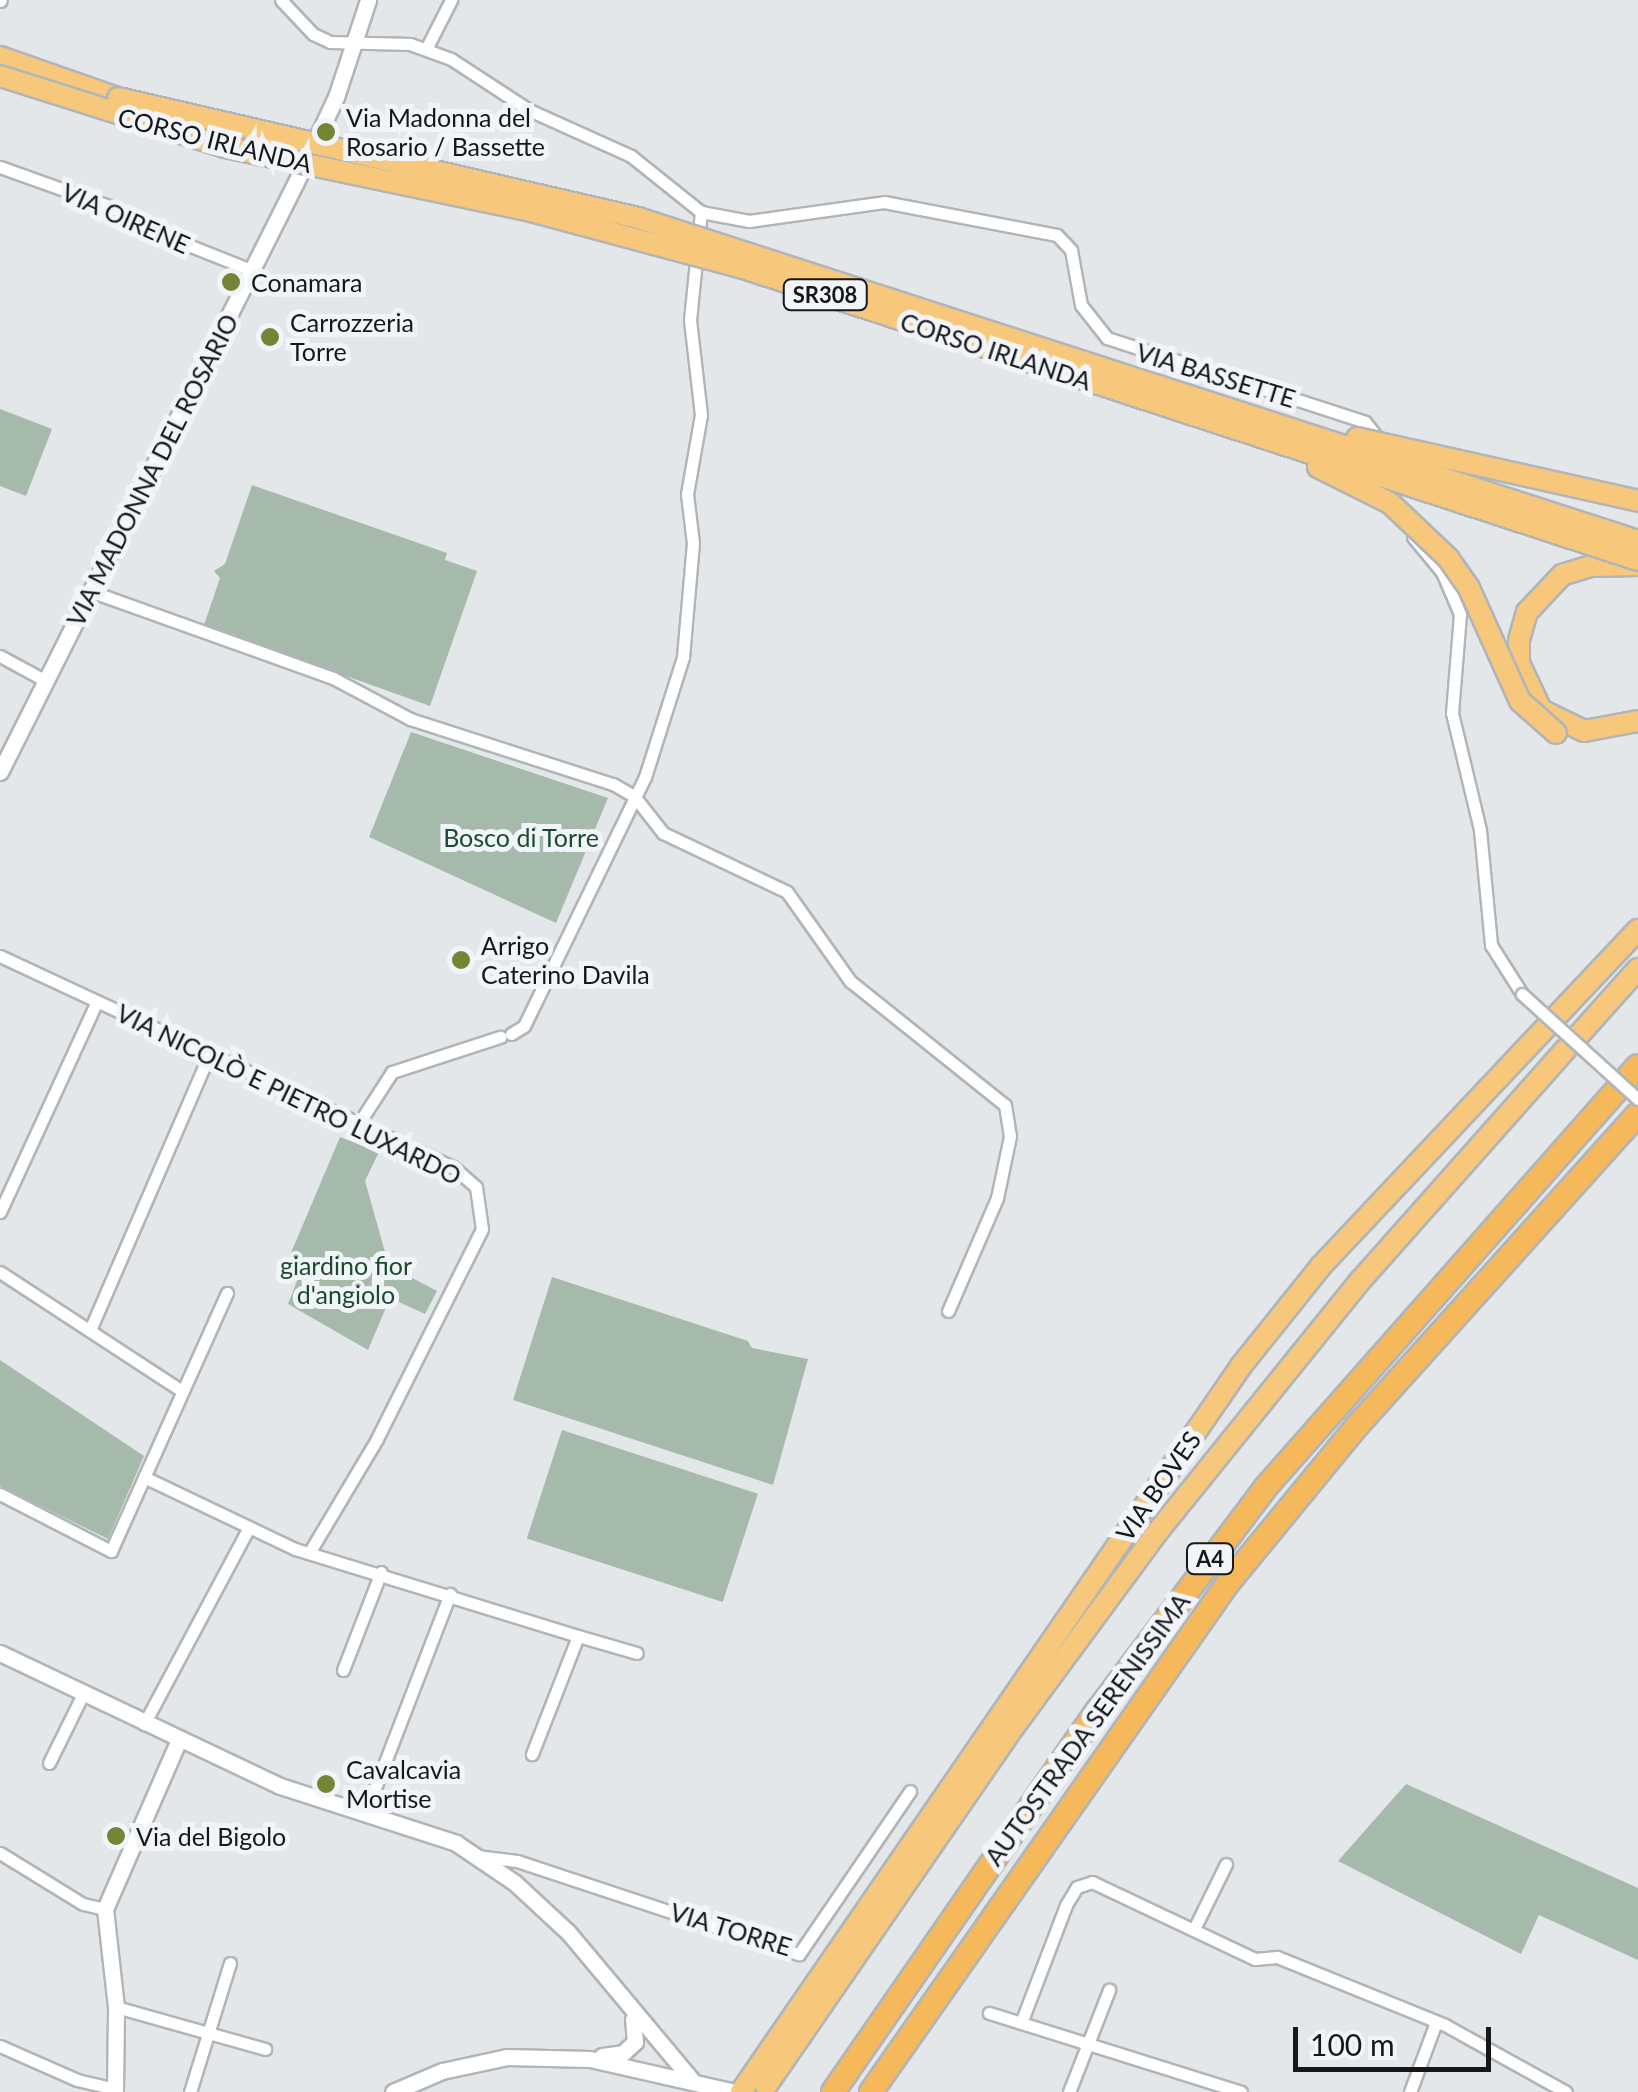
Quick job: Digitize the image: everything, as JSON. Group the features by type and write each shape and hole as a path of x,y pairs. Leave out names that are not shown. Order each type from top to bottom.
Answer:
{"highway":[{"name":"CORSO IRLANDA","path":"0,57 230,129 638,218 1638,541"},
{"name":"CORSO IRLANDA","path":"0,76 226,147 634,236 1638,562"},
{"path":"1230,409 1638,501"},
{"path":"1262,439 1390,504 1424,530 1469,588 1520,701 1584,742 1638,733"},
{"path":"1638,562 1591,566 1562,575 1526,612 1519,663 1542,710 1558,728 1584,731 1638,721"},
{"name":"VIA BOVES","path":"738,2092 1241,1366 1321,1266 1638,930"},
{"name":"VIA BOVES","path":"766,2086 1008,1736 1171,1514 1361,1280 1638,969"},
{"name":"AUTOSTRADA SERENISSIMA","path":"833,2092 1098,1710 1265,1488 1638,1066"},
{"name":"AUTOSTRADA SERENISSIMA","path":"871,2092 1228,1583 1357,1426 1638,1114"}],"street":[{"path":"281,0 312,34 330,42 427,47 529,110 632,156 700,212 691,283 701,415 687,494 693,543 688,620 674,692 634,796 524,1026 392,1072 359,1122"},
{"name":"VIA MADONNA DEL ROSARIO","path":"0,772 252,270 356,41 368,0"},
{"path":"427,47 451,0"},
{"name":"VIA OIRENE","path":"0,167 112,208 145,228 252,270"},
{"name":"VIA BASSETTE","path":"700,212 749,220 884,202 1057,235 1068,241 1086,315 1115,343 1365,422 1385,447 1394,512 1442,572 1460,614 1452,713 1480,830 1491,945 1522,994 1638,1099"},
{"path":"90,591 333,678 410,720 634,796 663,832 787,892 850,981 1005,1105 1010,1136 997,1198 948,1311"},
{"path":"0,656 46,680"},
{"name":"VIA NICOLÒ E PIETRO LUXARDO","path":"0,956 466,1175 484,1218 377,1438 308,1553"},
{"path":"0,1212 97,1001"},
{"path":"90,1330 210,1054"},
{"path":"0,1272 180,1389"},
{"path":"0,1494 110,1550 227,1293"},
{"path":"144,1477 308,1553 637,1653"},
{"path":"144,1724 248,1527"},
{"path":"343,1670 380,1572"},
{"path":"365,1814 450,1594"},
{"path":"532,1754 578,1636"},
{"path":"0,1653 178,1742 365,1814 456,1843 568,1932 630,2010 695,2080"},
{"path":"49,1763 83,1694"},
{"path":"0,2046 77,2080 115,2090 116,2007 105,1908 178,1742"},
{"name":"VIA TORRE","path":"475,1856 517,1861 800,1954 910,1791"},
{"path":"0,1853 83,1904 105,1908"},
{"path":"1195,1927 1226,1864"},
{"path":"1022,2023 1066,1905 1077,1887 1092,1882 1195,1927 1255,1959 1277,1957 1436,2022 1566,2092"},
{"path":"190,2092 230,1963"},
{"path":"1068,2092 1090,2045 1108,1990"},
{"path":"116,2007 265,2049"},
{"path":"393,2092 442,2071 507,2057 590,2058 623,2053 635,2042 630,2010"},
{"path":"989,2014 1241,2092"},
{"path":"1410,2092 1436,2022"},
{"path":"590,2058 738,2092"}],"green space":[{"path":"0,409 52,429 26,496 0,486"},
{"path":"252,485 447,553 445,560 477,571 430,706 204,625 220,578 214,571 225,564"},
{"name":"Bosco di Torre","path":"411,732 608,798 556,923 369,837"},
{"name":"giardino fior d'angiolo","path":"340,1137 379,1152 365,1181 389,1266 437,1291 425,1314 390,1298 368,1350 288,1304 302,1268 288,1260"},
{"path":"552,1277 748,1341 752,1348 808,1359 773,1485 513,1400"},
{"path":"0,1360 144,1456 108,1539 0,1486"},
{"path":"562,1430 758,1494 723,1602 527,1538"},
{"path":"1406,1784 1638,1888 1638,1960 1539,1915 1521,1954 1338,1861"}],"place":[{"name":"Via Madonna del Rosario / Bassette","path":"326,132"},
{"name":"Conamara","path":"231,282"},
{"name":"Carrozzeria Torre","path":"270,337"},
{"name":"Arrigo Caterino Davila","path":"461,960"},
{"name":"Cavalcavia Mortise","path":"326,1784"},
{"name":"Via del Bigolo","path":"116,1836"}]}
